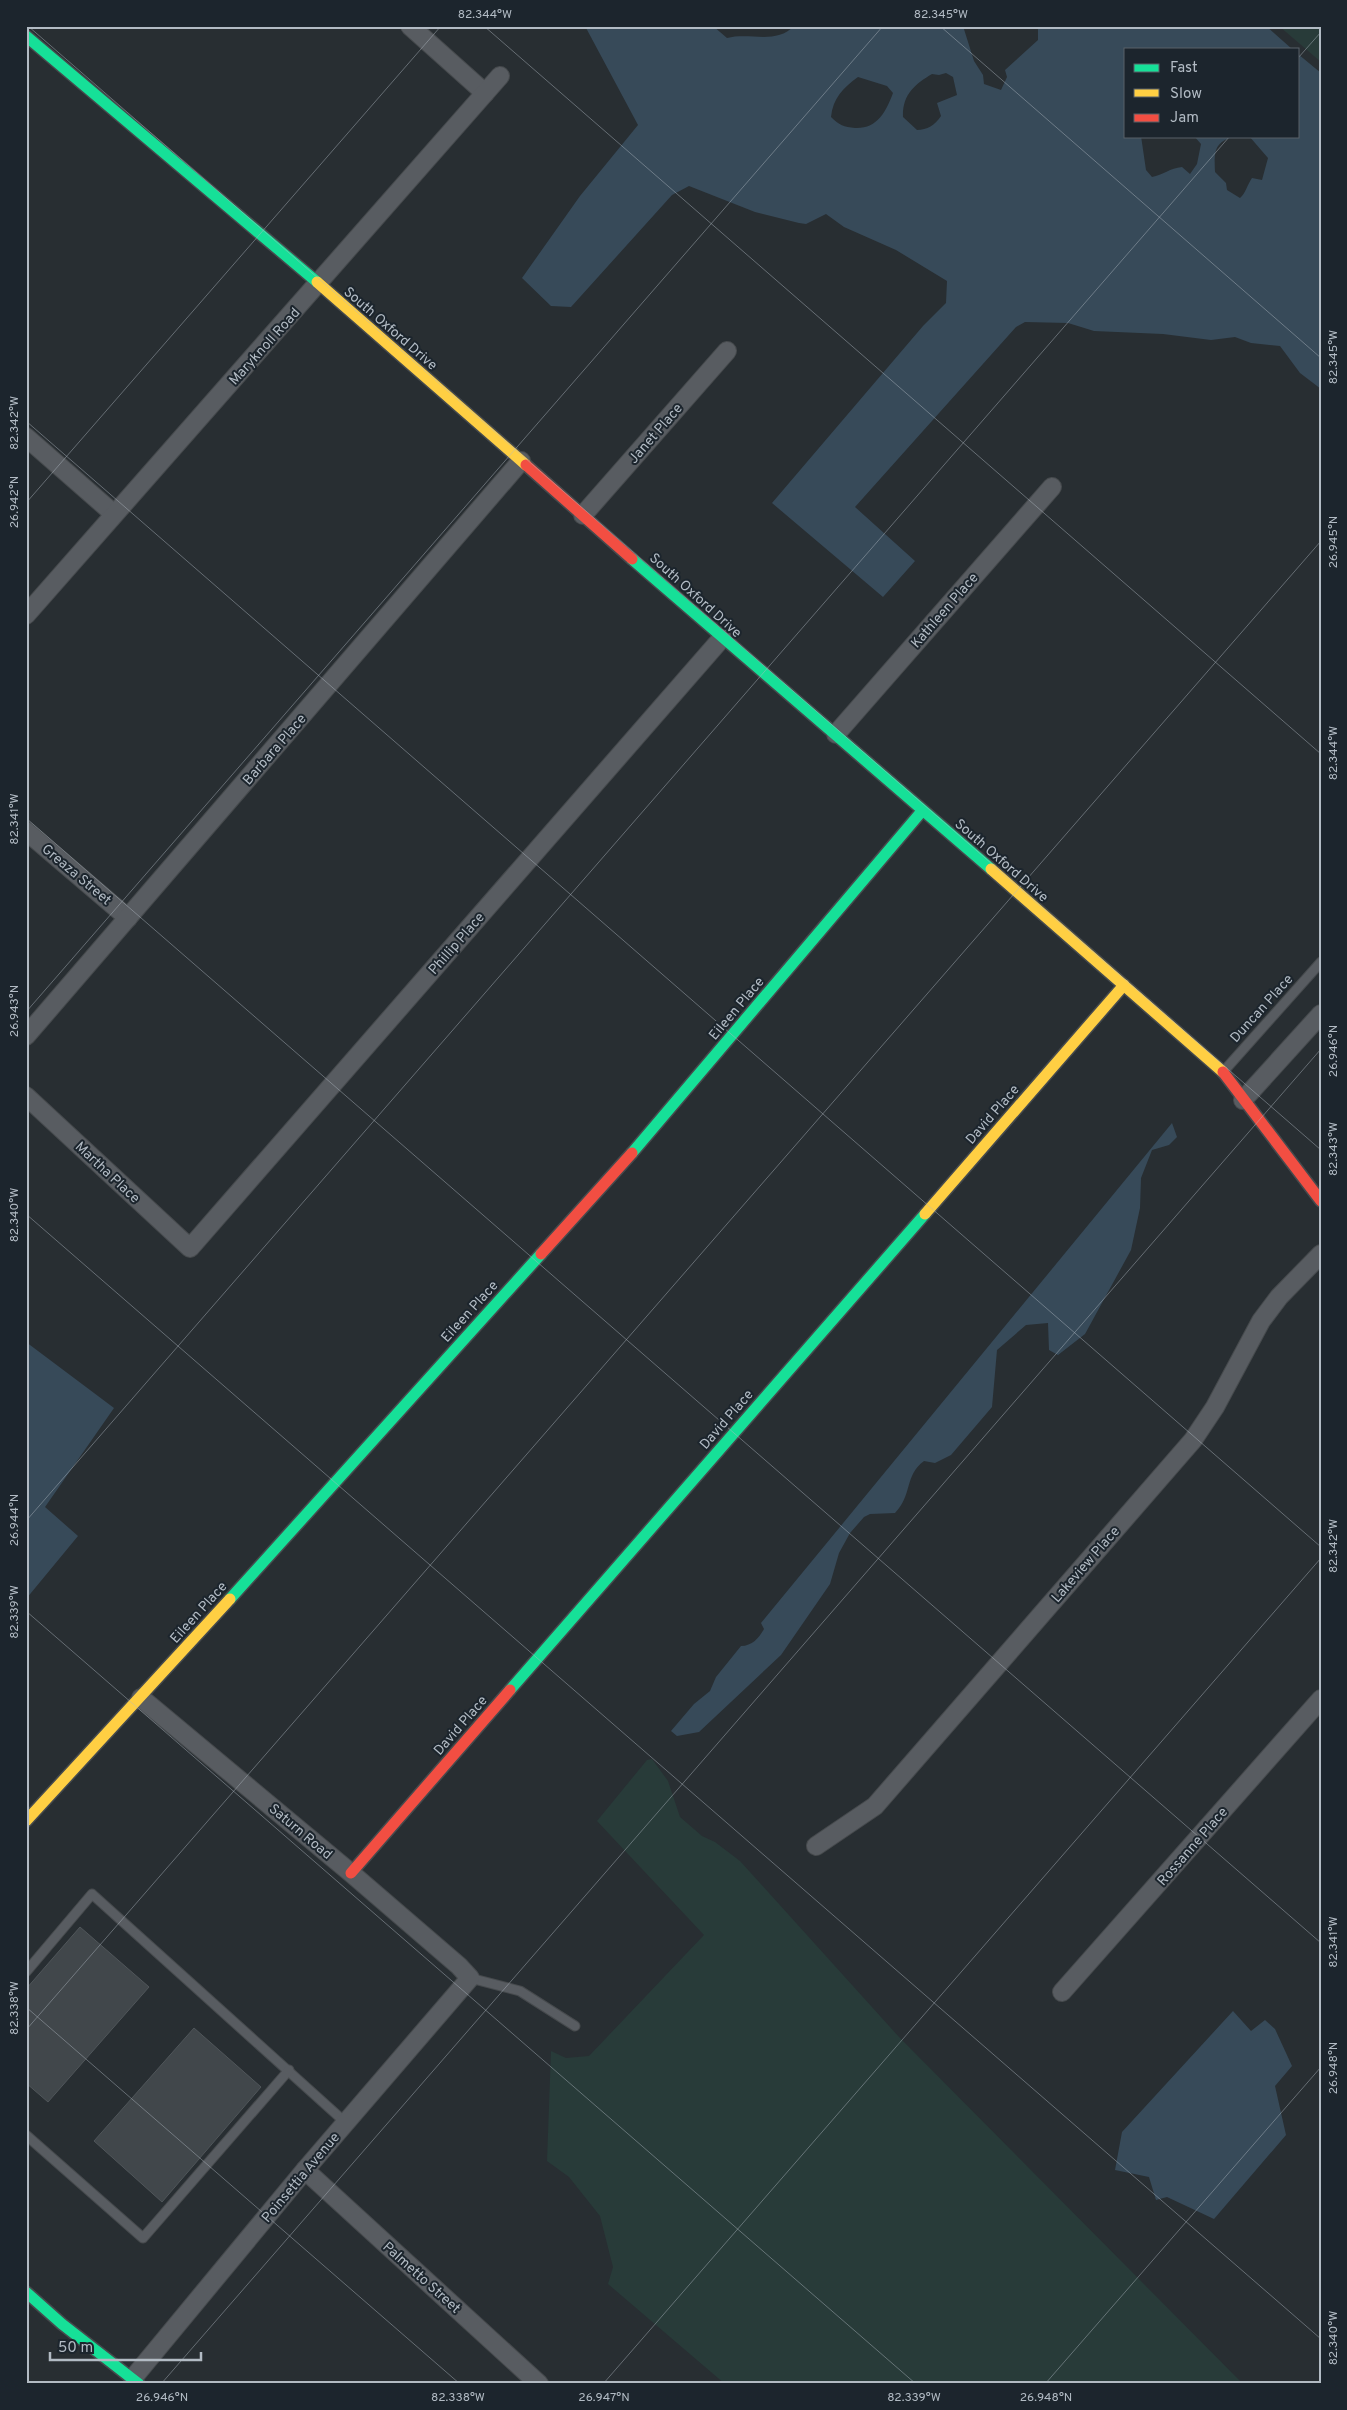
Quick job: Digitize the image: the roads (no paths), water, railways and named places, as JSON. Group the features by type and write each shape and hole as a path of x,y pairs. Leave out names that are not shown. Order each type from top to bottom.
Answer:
{"street":[{"path":"410,26 485,93"},
{"name":"South Oxford Drive","path":"26,36 319,284 722,638 836,734 1223,1072 1321,1201"},
{"name":"Maryknoll Road","path":"26,614 319,284 500,76"},
{"name":"Janet Place","path":"584,515 727,351"},
{"path":"26,436 114,514"},
{"name":"Barbara Place","path":"26,1036 521,461"},
{"name":"Kathleen Place","path":"836,734 1052,487"},
{"name":"Phillip Place","path":"190,1248 722,638"},
{"name":"Eileen Place","path":"26,1821 141,1698 648,1135 922,811"},
{"name":"Greaza Street","path":"26,831 128,918"},
{"name":"David Place","path":"351,1873 1124,986"},
{"path":"1243,1100 1321,1014"},
{"name":"Martha Place","path":"26,1096 190,1248"},
{"name":"Lakeview Place","path":"816,1846 875,1806 1193,1440 1215,1407 1261,1321 1279,1297 1321,1254"},
{"name":"Saturn Road","path":"141,1698 351,1873 464,1972"},
{"name":"Rossanne Place","path":"1062,1992 1321,1699"},
{"name":"Poinsettia Avenue","path":"136,2381 305,2170 346,2123 464,1972"},
{"name":"Palmetto Street","path":"305,2170 539,2384"},
{"path":"26,2292 62,2324 136,2381"}],"lane":[{"name":"Duncan Place","path":"1223,1072 1321,962"},
{"path":"26,1972 92,1894 346,2123"},
{"path":"464,1972 520,1990 575,2026"},
{"path":"26,2136 143,2238 289,2070"}],"water":[{"path":"585,26 713,26 727,38 771,37 787,32 794,26 963,26 974,61 983,75 984,84 1001,90 1007,77 1005,70 1038,40 1038,26 1266,26 1291,48 1124,48 1124,138 1141,138 1146,170 1152,177 1182,167 1190,174 1197,164 1201,144 1196,138 1229,138 1217,148 1215,153 1215,172 1226,183 1227,190 1240,198 1252,178 1262,180 1268,158 1251,138 1300,138 1300,56 1321,73 1321,389 1300,373 1280,346 1251,343 1235,337 1211,340 1163,334 1094,331 1068,323 1025,322 1016,327 855,507 915,561 883,597 772,503 923,326 946,303 947,281 896,250 844,227 826,214 806,224 799,223 755,212 689,186 672,195 571,307 551,306 522,278 580,196 638,125","holes":["946,73 953,77 957,95 937,103 941,116 939,119 927,128 917,130 903,117 907,96 915,86 932,74","858,77 887,86 893,93 887,107 880,118 869,126 863,128 848,127 831,117 836,99"]},
{"path":"1172,1123 1177,1137 1169,1145 1152,1150 1141,1178 1140,1208 1131,1250 1085,1334 1058,1355 1049,1350 1048,1323 1026,1325 997,1350 992,1407 951,1455 935,1463 924,1461 918,1467 911,1479 901,1506 895,1513 870,1514 864,1517 850,1533 839,1553 830,1584 781,1655 699,1732 677,1736 671,1731 694,1704 710,1691 716,1677 741,1646 752,1643 760,1635 764,1629 761,1623"},
{"path":"26,1342 114,1408 45,1507 78,1536 26,1599"},
{"path":"1233,2011 1251,2031 1265,2020 1275,2029 1292,2066 1275,2086 1286,2135 1214,2219 1167,2197 1156,2200 1149,2177 1115,2170 1122,2132"}]}
